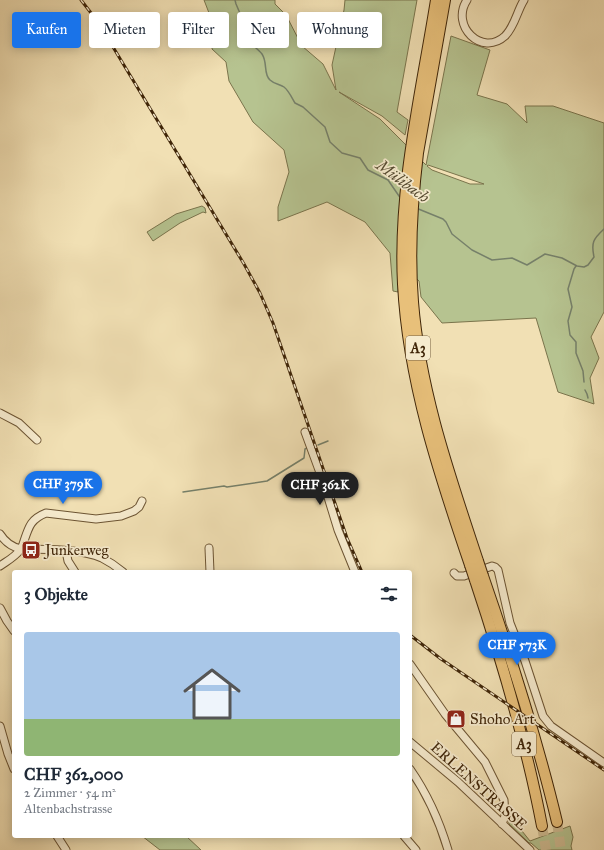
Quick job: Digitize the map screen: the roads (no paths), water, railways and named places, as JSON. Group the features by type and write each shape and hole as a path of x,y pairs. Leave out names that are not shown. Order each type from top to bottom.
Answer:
{"highway":[{"name":"A3","path":"415,153 436,0"},
{"name":"A3","path":"445,0 404,204 406,260 418,350 437,433 474,563 511,661 532,726 557,822"},
{"name":"A3","path":"479,578 518,719 542,826"}],"street":[{"path":"467,0 462,12 462,22 466,31 474,38 485,42 498,40 507,34 524,0"},
{"path":"0,413 19,423 37,440"},
{"path":"305,432 323,481 338,530 354,570"},
{"path":"0,566 21,550 31,524 36,517 46,513 96,519 120,516 134,511 139,507 142,501"},
{"path":"0,534 4,541 14,548 21,550 85,553 103,559 120,570"},
{"path":"208,548 210,570"},
{"path":"66,551 68,561 73,570"},
{"path":"454,573 457,576 464,576 492,566 498,570 510,624 525,662 543,716 551,726 604,763"},
{"path":"0,608 12,629"},
{"path":"412,667 445,714 485,762 504,800 505,816 502,824"},
{"path":"0,726 12,764"},
{"name":"ERLENSTRASSE","path":"412,744 458,782 529,850"},
{"path":"412,772 425,794 448,850"},
{"path":"58,838 66,850"},
{"path":"406,838 416,850"}],"waterway":[{"name":"Mülibach","path":"235,0 248,32 248,41 261,52 264,57 268,78 284,87 295,103 303,107 325,127 330,142 342,153 360,158 368,170 388,180 401,198"},
{"name":"Mülibach","path":"416,208 443,219 452,234 472,250 492,260 512,258 527,265 545,254 562,258 577,266 584,267 588,265 594,257 594,242 597,236 604,229"},
{"path":"576,266 568,289 572,307 568,321 570,335 576,342 576,353 583,371 584,382"},
{"path":"585,390 588,398"},
{"path":"318,445 328,441"},
{"path":"183,492 267,481 304,458 305,449 307,448"}],"tunnel":[{"path":"557,822 561,850"},
{"path":"542,826 546,850"}],"railway":[{"path":"81,0 95,18 113,47 260,293 273,323 347,538 361,570"},
{"path":"412,637 441,659 604,770"}],"place":[{"name":"Junkerweg","path":"31,550"},
{"name":"Shoho Art","path":"456,719"}]}
